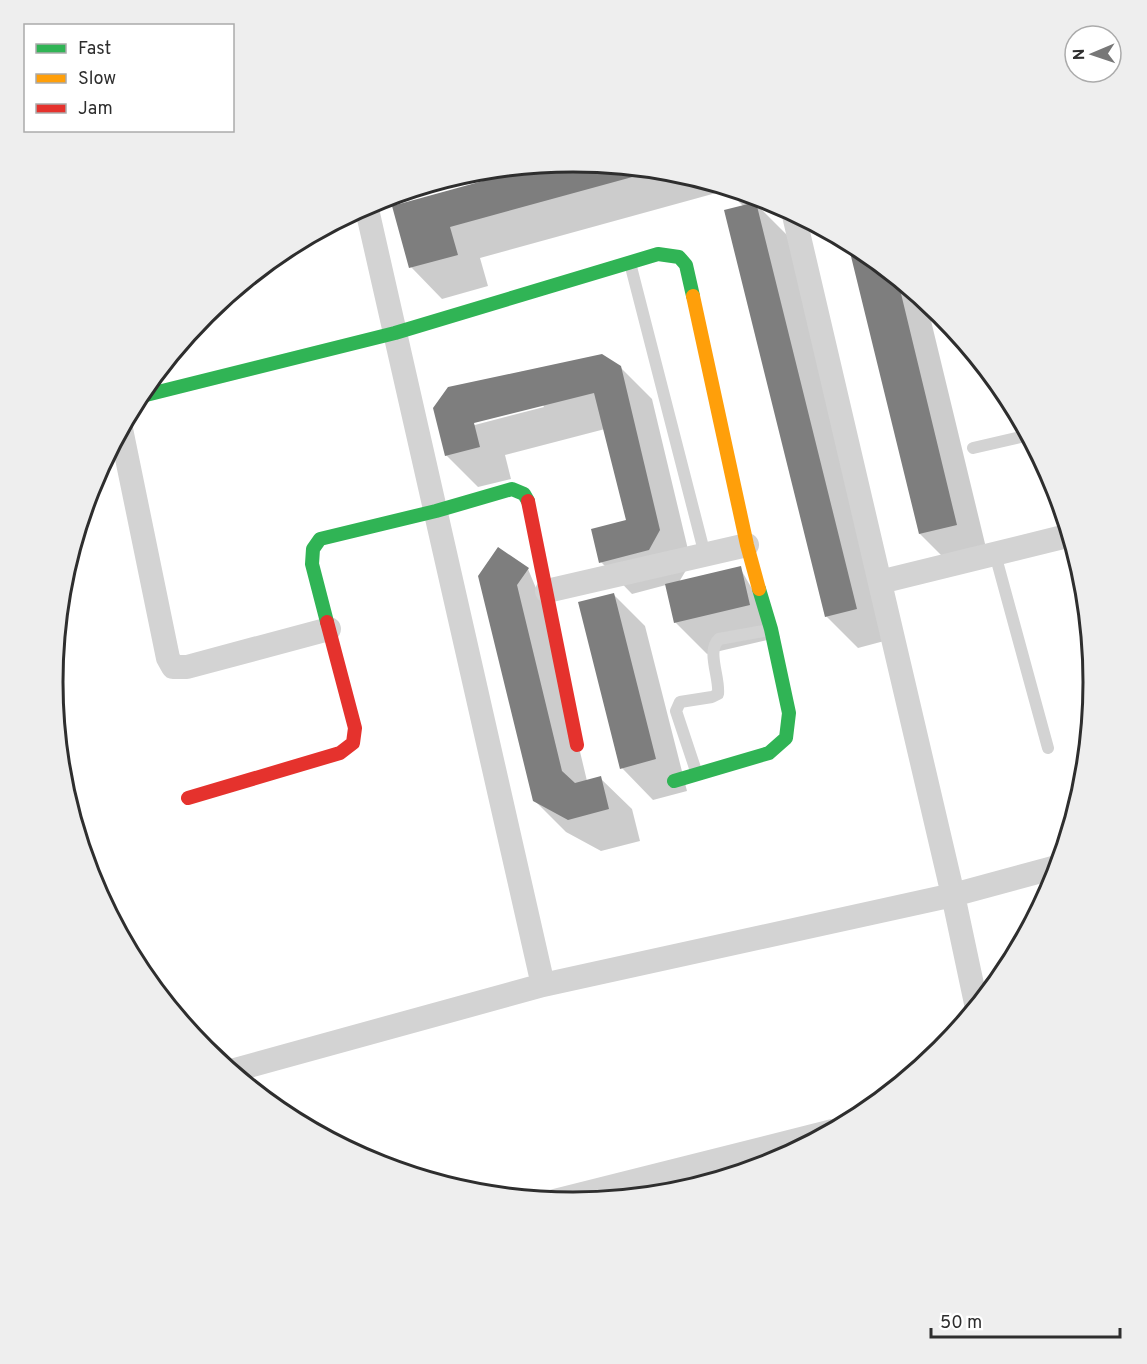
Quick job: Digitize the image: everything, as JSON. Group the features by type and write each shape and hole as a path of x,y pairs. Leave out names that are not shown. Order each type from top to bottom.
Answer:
{"street":[{"path":"368,215 543,985"},
{"path":"796,222 953,895 975,998"},
{"path":"152,393 395,333 658,254 679,257 686,266 747,545 771,629 789,713 786,738 769,753 674,781"},
{"path":"124,441 168,658 173,667 187,667 329,629"},
{"path":"188,798 340,753 353,743 356,728 312,564 313,549 320,539 436,511 512,489 524,494 531,504 577,745"},
{"path":"880,582 1063,537"},
{"path":"547,591 747,545"},
{"path":"240,1068 543,985 953,895 1048,869"},
{"path":"599,1191 799,1140"}],"lane":[{"path":"630,262 705,555"},
{"path":"973,448 1021,436"},
{"path":"995,554 1048,748"},
{"path":"697,775 676,711 680,702 718,694 719,686 713,650 719,639 771,629"}],"building":[{"path":"574,172 637,176 450,227 458,255 409,268 392,206 507,176"},
{"path":"750,203 757,206 857,609 825,617 724,210"},
{"path":"850,254 900,290 957,525 919,534"},
{"path":"602,354 621,366 660,530 649,550 599,563 591,529 626,520 594,393 474,423 480,447 445,456 433,408 448,387"},
{"path":"498,547 529,568 517,585 562,771 575,783 601,776 609,809 568,820 533,801 478,576"},
{"path":"741,566 750,605 674,623 665,584"},
{"path":"614,593 656,759 620,769 578,602"}],"traffic: fast":[{"path":"152,393 395,333 658,254 679,257 686,265 693,296"},
{"path":"327,622 312,564 313,549 320,539 436,511 512,489 524,494 528,501"},
{"path":"674,781 769,753 786,738 789,713 771,629 759,589"}],"traffic: slow":[{"path":"693,296 747,545 759,589"}],"traffic: jam":[{"path":"528,501 577,745"},
{"path":"188,798 340,753 353,743 355,728 327,622"}]}
